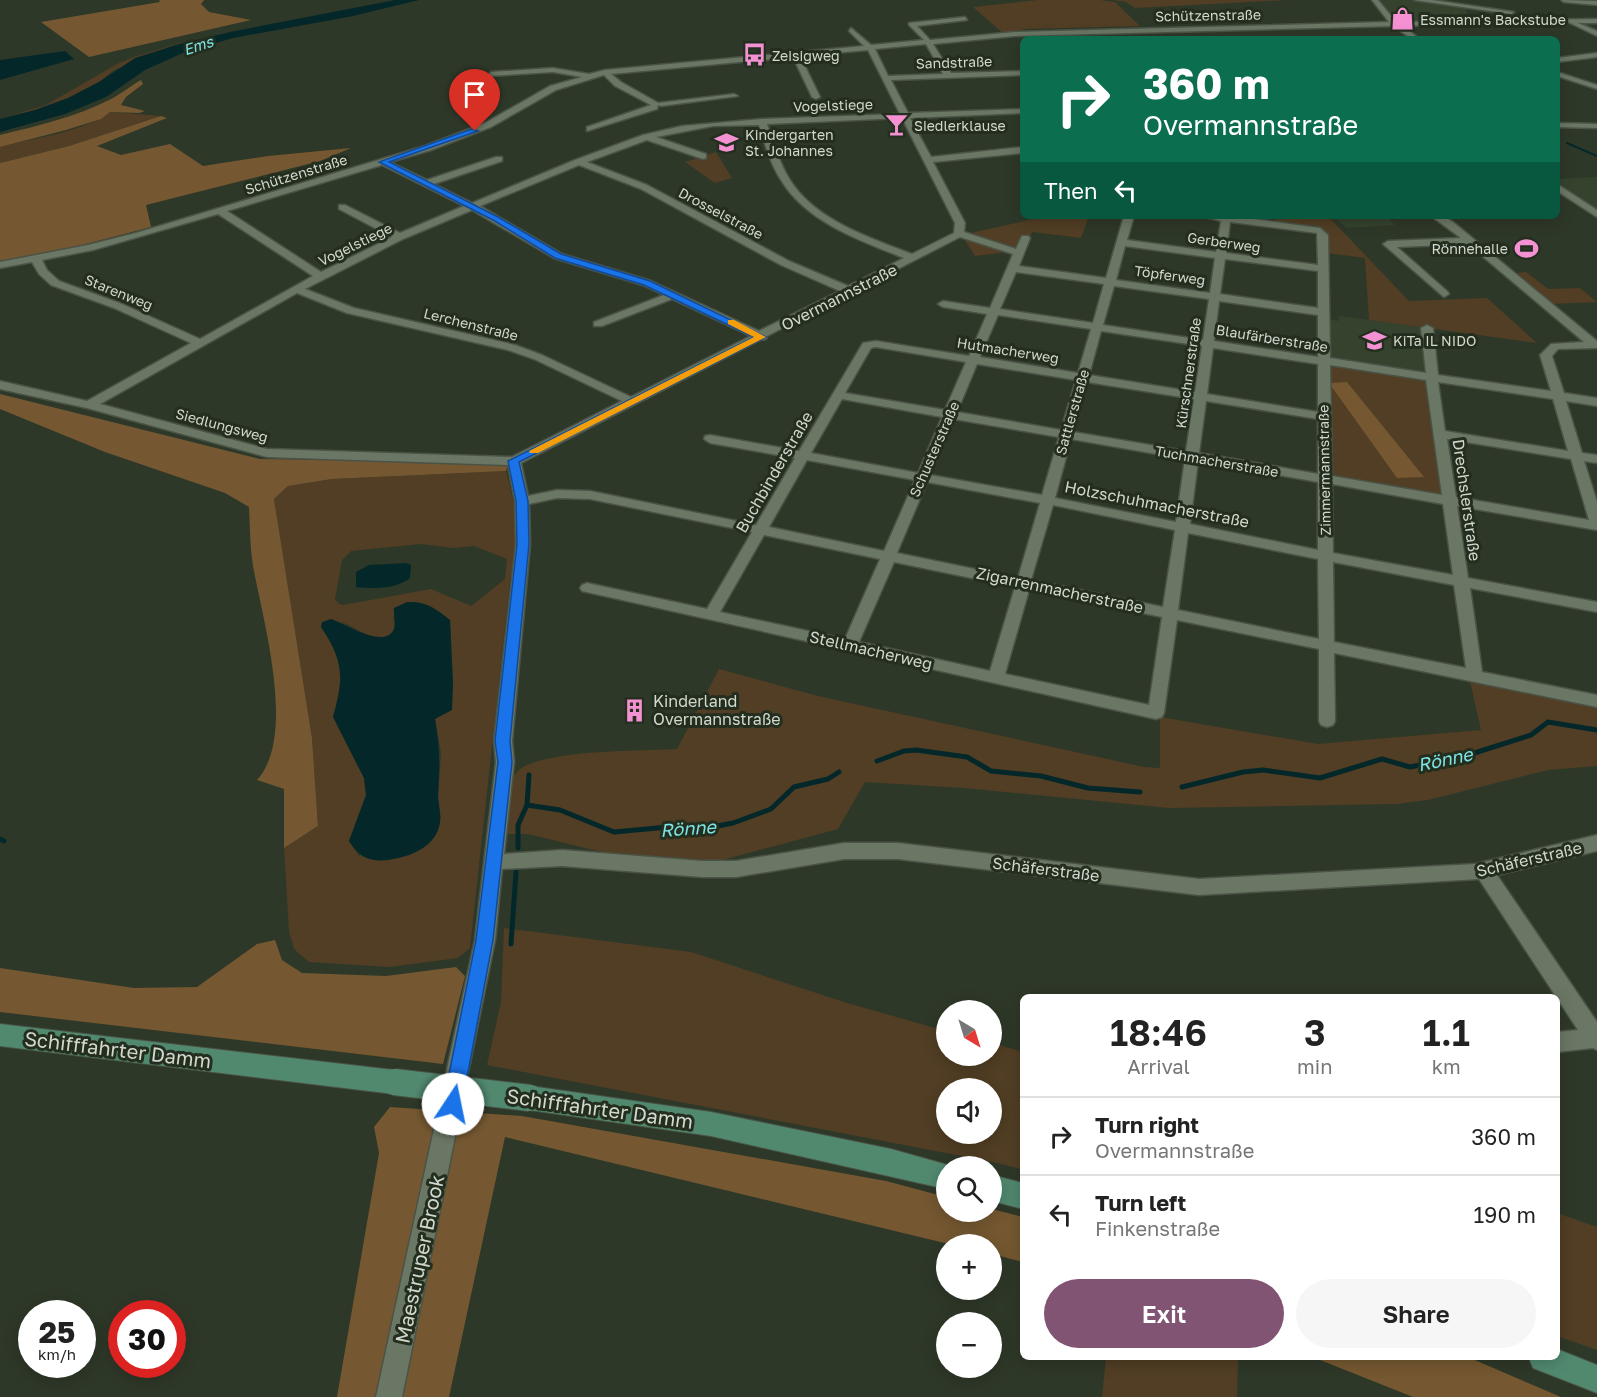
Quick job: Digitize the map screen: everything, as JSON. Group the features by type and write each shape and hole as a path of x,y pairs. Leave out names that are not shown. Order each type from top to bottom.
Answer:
{"main road":[{"name":"Schifffahrter Damm","path":"0,1035 530,1098 711,1124 936,1173"},
{"path":"1002,1191 1020,1195"},
{"path":"1548,1360 1597,1379"}],"street":[{"path":"1375,0 1394,24 1412,36"},
{"path":"1417,0 1533,15 1550,20 1597,21"},
{"path":"1564,0 1597,3"},
{"path":"1576,20 1578,2"},
{"path":"948,75 928,41 911,24 965,19"},
{"name":"Schützenstraße","path":"0,265 89,248 383,162 475,131 553,88 605,72 1015,34 1550,20"},
{"path":"1565,20 1597,34"},
{"path":"1323,26 1334,33"},
{"path":"859,29 851,30 868,46 887,78 960,223 959,234 1018,253"},
{"path":"1219,29 1228,36"},
{"path":"795,53 816,97"},
{"path":"1560,60 1597,55"},
{"name":"Schützenstraße","path":"491,74 553,70 588,76"},
{"path":"605,72 618,84 658,107"},
{"name":"Sandstraße","path":"887,78 1020,73"},
{"path":"1560,75 1597,87"},
{"path":"590,129 658,107 734,96"},
{"name":"Vogelstiege","path":"89,405 320,276 400,237 578,162 679,126 1020,111"},
{"path":"762,121 777,164 791,189 858,237 913,258"},
{"path":"1560,125 1597,126"},
{"path":"646,137 703,156"},
{"path":"928,160 1020,150"},
{"path":"425,184 499,159"},
{"path":"383,162 496,218 558,256 647,283 762,337"},
{"name":"Drosselstraße","path":"578,162 644,187 785,263 850,291"},
{"path":"1560,189 1597,214"},
{"path":"342,207 400,237"},
{"path":"220,211 320,276"},
{"name":"Sattlerstraße","path":"996,678 1128,219"},
{"name":"Kürschnerstraße","path":"1156,713 1226,219"},
{"name":"Zimmermannstraße","path":"1240,219 1320,231 1323,235 1327,721"},
{"path":"1441,219 1596,345"},
{"name":"Overmannstraße","path":"514,461 762,337 959,234"},
{"name":"Schusterstraße","path":"850,646 1025,238"},
{"path":"1444,294 1388,244 1470,241"},
{"name":"Gerberweg","path":"1121,242 1323,269"},
{"name":"Starenweg","path":"36,259 55,283 118,306 200,343"},
{"name":"Töpferweg","path":"1012,268 1323,312"},
{"name":"Lerchenstraße","path":"297,289 351,311 510,347 538,357 633,402"},
{"path":"598,324 673,295"},
{"name":"Blaufärberstraße","path":"943,304 1597,402"},
{"name":"Drechslerstraße","path":"1427,328 1431,376 1474,676"},
{"name":"Hutmacherweg","path":"867,345 876,344 1323,416"},
{"name":"Buchbinderstraße","path":"711,615 867,345"},
{"path":"1596,345 1555,346 1546,355 1597,525"},
{"name":"Siedlungsweg","path":"0,385 89,405 267,453 514,461"},
{"name":"Tuchmacherstraße","path":"837,395 1597,525"},
{"path":"1440,434 1597,459"},
{"name":"Holzschuhmacherstraße","path":"710,439 1046,500 1597,607"},
{"path":"494,862 505,762 502,741 523,544 522,501 514,461"},
{"name":"Zigarrenmacherstraße","path":"522,501 557,494 590,495 1597,701"},
{"name":"Stellmacherweg","path":"587,588 1156,713"},
{"name":"Schäferstraße","path":"494,862 562,858 690,868 736,869 843,851 898,851 1198,887 1483,870 1597,843"},
{"name":"Maestruper Brook","path":"389,1397 449,1121 485,940 494,862"},
{"path":"1483,870 1596,1038 1560,1042"}],"shaded area":[{"path":"159,0 204,0 201,4 209,12 251,20 89,57 41,22 160,2"},
{"path":"1038,0 1115,2 1140,26 1026,29 1004,34 973,7"},
{"path":"1113,0 1287,0 1135,8 1126,2"},
{"path":"1378,0 1409,0 1466,9 1467,16 1446,16 1450,21 1395,23"},
{"path":"186,43 114,70 99,82 68,98 35,110 0,119 46,105 117,64"},
{"path":"141,80 143,84 126,97 121,105 145,111 139,113 110,112 101,119 0,147 0,135 96,106"},
{"path":"110,112 161,116 69,146 0,163 0,147 86,125"},
{"path":"161,116 167,118 97,146 121,155 170,144 203,166 268,156 351,148 320,161 146,205 151,227 67,249 0,261 0,163 69,146"},
{"path":"716,152 732,178 715,183 685,162"},
{"path":"1597,177 1597,211 1560,186 1560,179"},
{"path":"1034,219 1088,219 1081,238 1032,232 1030,237 1023,237 1017,250 971,233"},
{"path":"1276,219 1331,219 1409,301 1487,298 1537,343 1369,320 1365,258 1327,253 1326,232 1320,229 1275,223"},
{"path":"1336,219 1389,219 1395,225 1347,228"},
{"path":"963,237 1008,252 975,256"},
{"path":"1526,272 1548,289 1580,288 1597,302 1553,304 1517,273"},
{"name":"KiTa IL NIDO","path":"1339,316 1421,327 1426,370 1419,372 1333,358 1330,355 1328,319 1339,321"},
{"path":"1338,365 1424,380 1428,384 1443,494 1440,496 1345,480 1331,471 1329,370 1331,366"},
{"path":"1347,382 1424,477 1397,478 1329,383"},
{"path":"0,394 260,459 509,462 506,471 332,479 288,486 274,499 312,738 318,826 284,848 284,789 257,780 269,760 275,736 276,707 269,646 252,559 249,507 225,493 105,452 0,409"},
{"path":"506,471 515,512 516,551 510,580 470,948 458,958 389,967 309,962 294,949 289,931 284,848 318,826 312,738 274,499 288,486 332,479","holes":["421,544 453,548 474,546 507,559 505,579 471,606 431,589 343,605 335,599 342,560 351,551","393,617 450,620 453,684 435,719 441,753 438,798 441,819 359,856 349,841 366,795 364,778 333,717 339,691 340,670 334,650 321,627 340,622 378,638 390,634 393,630 395,624"]},
{"path":"719,669 818,696 1144,767 1160,768 1160,717 1318,744 1481,730 1470,681 1597,706 1597,766 1548,770 1428,800 1396,804 1169,808 964,788 865,782 838,829 715,862 606,853 528,834 508,834 513,779 515,774 525,766 543,760 590,753 677,749"},
{"path":"504,928 691,952 847,1003 936,1028 936,1066 1002,1066 1002,1046 1020,1051 1020,1169 1002,1164 1002,1156 962,1156 487,1065 501,1002"},
{"path":"275,940 282,960 302,973 386,976 456,967 465,976 443,1064 0,1012 0,968 134,988 197,987 257,944"},
{"path":"390,1107 522,1116 886,1181 936,1194 936,1222 1002,1222 1002,1212 1020,1216 1020,1261 1002,1257 1002,1234 936,1234 936,1241 505,1137 449,1397 337,1397 379,1153 374,1127"},
{"path":"1560,1214 1597,1227 1597,1350 1560,1337"},
{"path":"1106,1360 1238,1360 1237,1397 1102,1397"},
{"path":"1320,1360 1475,1360 1561,1397 1413,1397"}],"water":[{"name":"Ems","path":"395,0 419,0 353,16 233,38 185,52 145,70 106,97 65,114 0,132 0,119 68,98 99,82 135,58 179,44 235,31"},
{"path":"65,51 74,59 0,80 0,60"},
{"path":"406,563 411,565 410,578 405,582 384,587 356,587 356,572 369,565"},
{"path":"407,602 430,606 450,620 452,710 435,719 439,756 440,822 434,838 421,849 396,859 375,860 361,855 349,841 366,795 364,778 333,717 339,691 340,670 334,650 321,627 322,622 331,619 373,636 388,636 394,629 394,608"}],"waterway":[{"name":"Rönne","path":"1567,143 1597,156"},
{"name":"Rönne","path":"1182,787 1243,772 1263,770 1320,778 1382,759 1410,767 1465,756 1531,735 1548,722 1597,730"},
{"name":"Rönne","path":"877,761 904,751 916,750 967,757 991,771 1041,776 1088,788 1140,792"},
{"name":"Rönne","path":"527,805 560,810 614,832 679,826 707,828 733,823 771,809 794,787 828,779 839,772"},
{"name":"Rönne","path":"527,805 529,775"},
{"name":"Rönne","path":"518,848 518,825 527,805"},
{"path":"0,839 4,841"},
{"name":"Rönne","path":"511,944 516,872"}],"slow traffic":[{"path":"534,451 762,337 731,322"}],"place":[{"name":"Essmann's Backstube","path":"1402,19"},
{"name":"Zeisigweg","path":"754,55"},
{"name":"Siedlerklause","path":"896,125"},
{"name":"Kindergarten St. Johannes","path":"727,142"},
{"name":"Rönnehalle","path":"1526,248"},
{"name":"KiTa IL NIDO","path":"1375,340"},
{"name":"Kinderland Overmannstraße","path":"635,710"}],"route":[{"path":"453,1104 485,940 505,762 502,741 523,544 522,501 514,461 762,337 647,283 558,256 496,218 383,162 475,131"}]}
